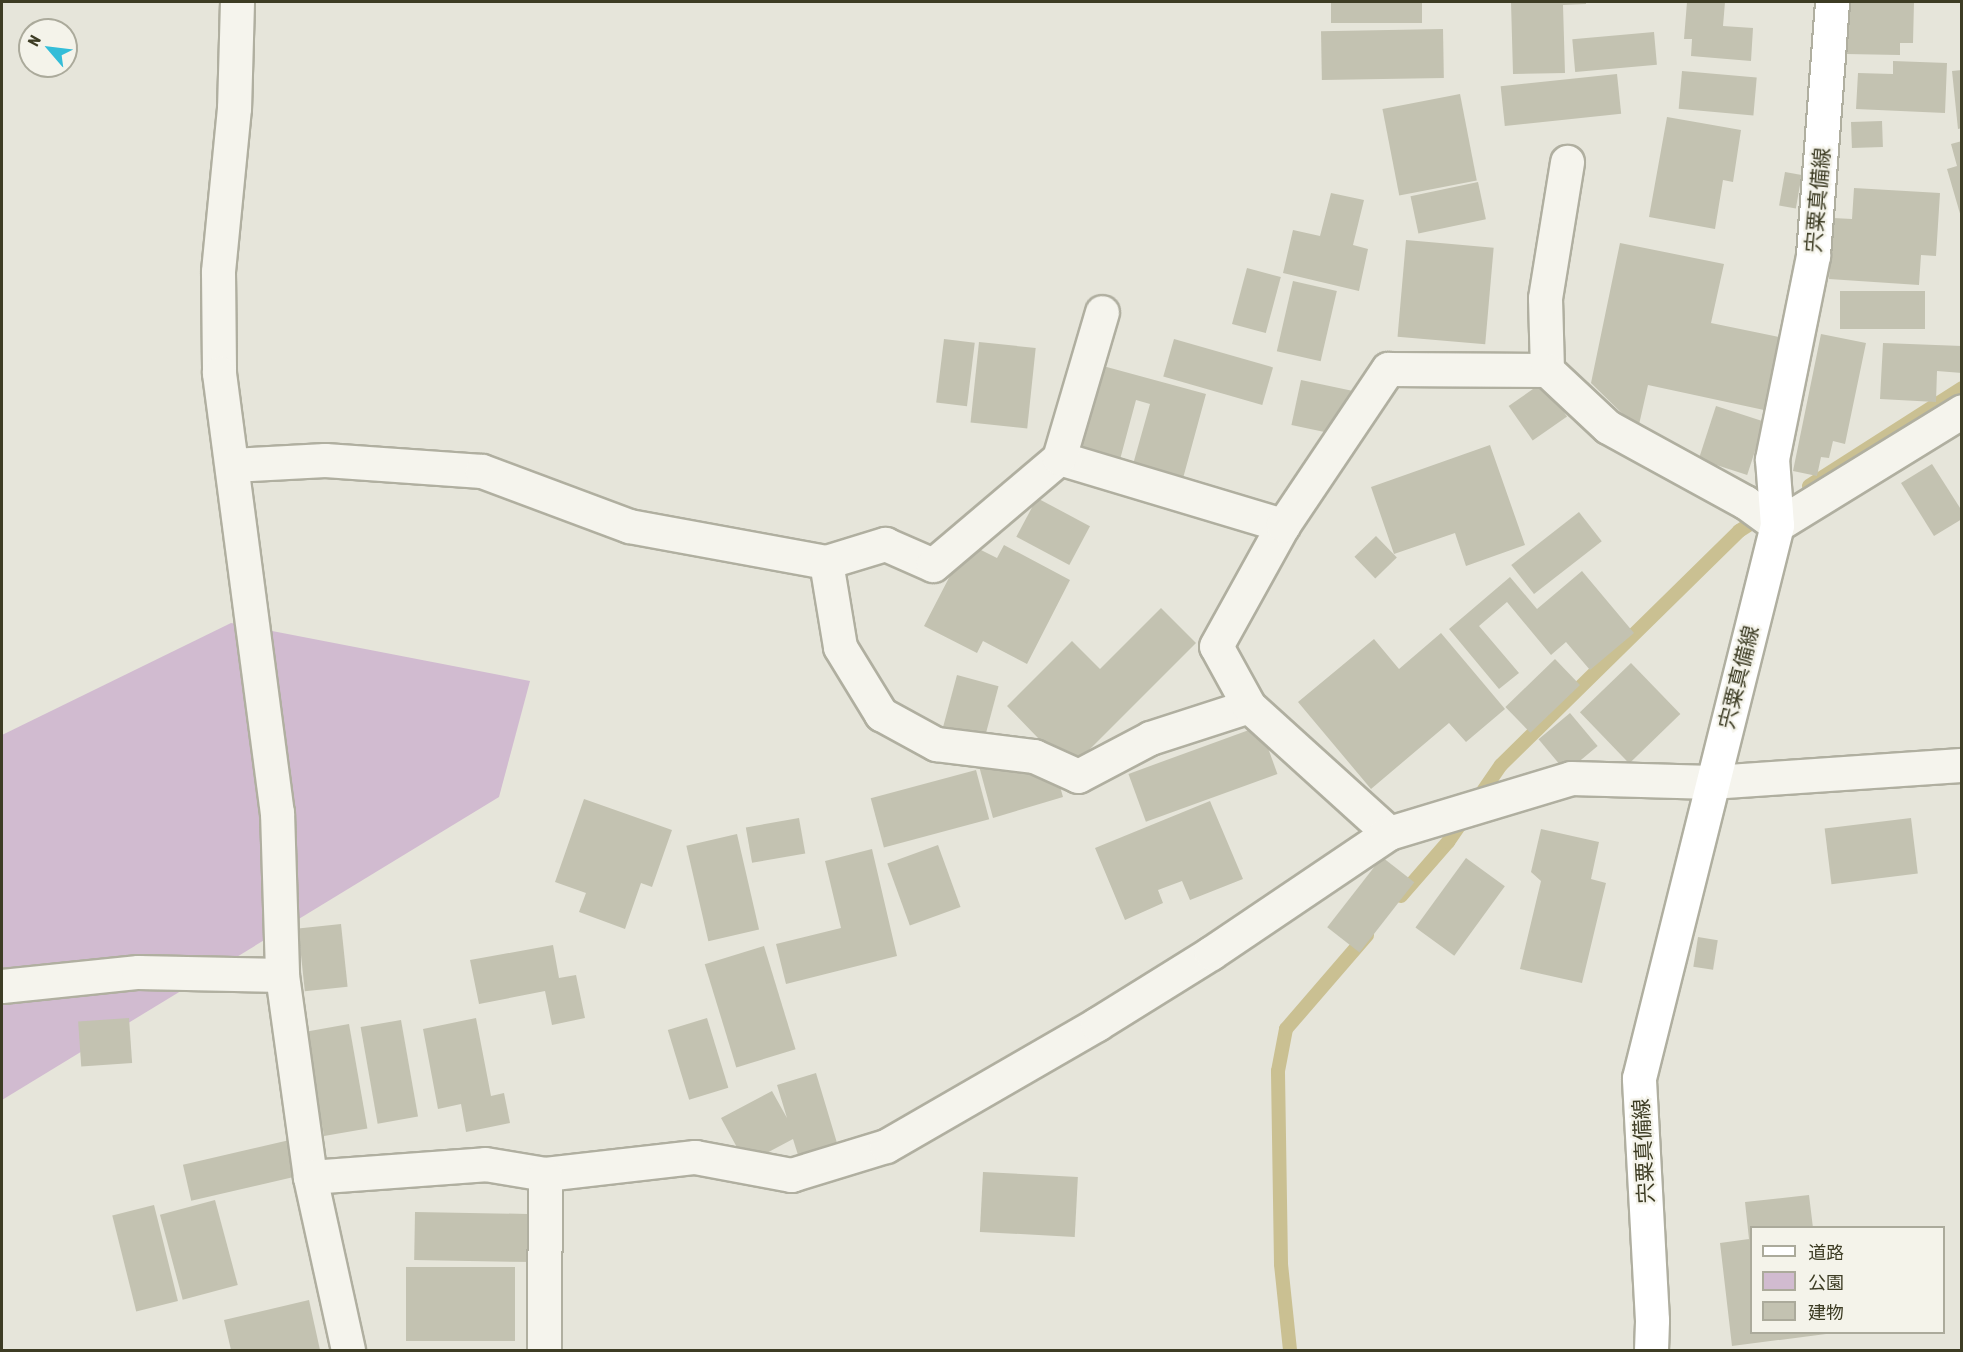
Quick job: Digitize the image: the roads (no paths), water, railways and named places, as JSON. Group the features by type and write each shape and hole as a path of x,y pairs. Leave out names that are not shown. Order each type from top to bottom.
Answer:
{"main road":[{"name":"宍粟真備線","path":"1651,1350 1652,1320 1640,1078 1777,525 1772,459 1813,255 1832,2"}],"street":[{"path":"237,2 234,108 218,272 219,373 277,812 282,975 310,1177 348,1350"},
{"path":"1547,370 1545,298 1567,162"},
{"path":"231,465 325,460 482,471 629,526 825,562 885,544 933,565 1059,458 1102,312"},
{"path":"1389,832 1249,706 1216,646 1283,525 1388,369 1547,370 1608,427 1745,502 1777,525 1962,411"},
{"path":"1059,458 1283,525"},
{"path":"825,562 840,647 881,714 936,744 1034,756 1078,776 1150,738 1249,706"},
{"path":"310,1177 485,1164 545,1174 695,1157 791,1175 886,1146 1107,1018 1211,952 1389,832 1571,778 1712,782 1962,765"},
{"path":"2,986 138,972 282,975"},
{"path":"544,1350 545,1174"}],"waterway":[{"path":"1809,486 1962,388"},
{"path":"1401,896 1448,842 1501,765 1739,531 1763,516"},
{"path":"1290,1350 1281,1264 1278,1071 1286,1029 1367,935"}]}
